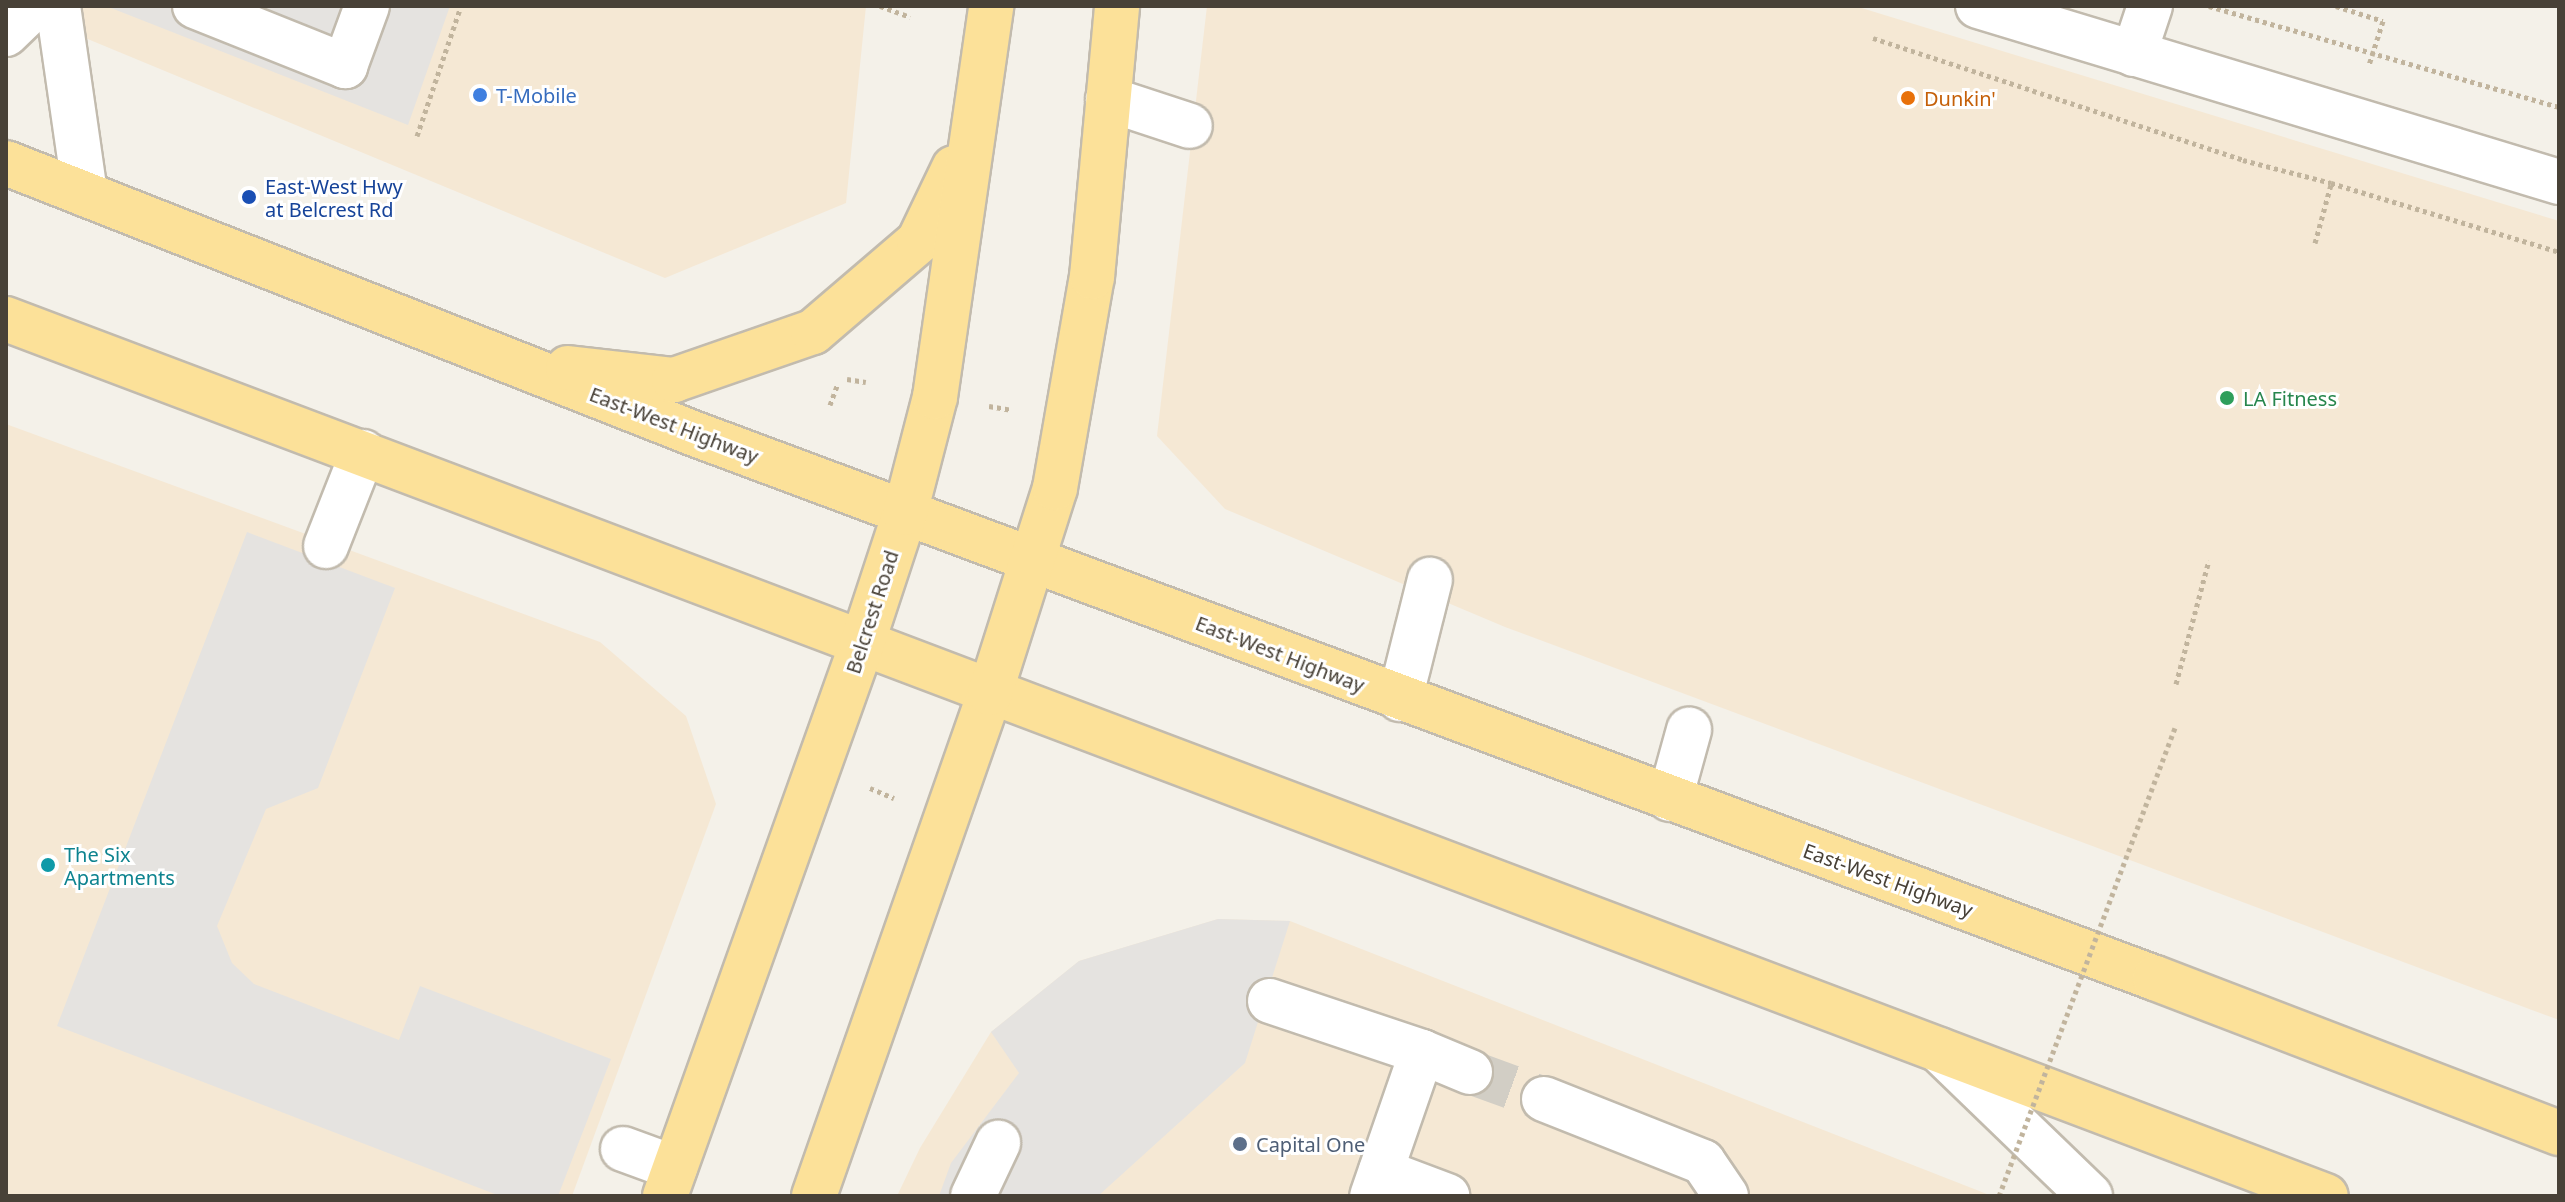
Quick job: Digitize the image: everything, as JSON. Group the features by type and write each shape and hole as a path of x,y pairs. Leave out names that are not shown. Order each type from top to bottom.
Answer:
{"main road":[{"name":"Belcrest Road","path":"670,1182 862,644 905,513 935,397 991,6"},
{"path":"814,1196 990,693 1055,488 1092,277 1117,6"},
{"path":"510,361 674,380 813,332 919,241 974,126"},
{"name":"East-West Highway","path":"6,163 905,513 2559,1133"},
{"path":"6,319 2326,1196"}],"lane":[{"path":"6,34 35,6"},
{"path":"58,6 85,194"},
{"path":"195,6 345,66 367,6"},
{"path":"2134,54 2150,6"},
{"path":"1998,10 2559,182"},
{"path":"1108,99 1190,126"},
{"path":"326,546 363,452"},
{"path":"1400,699 1430,580"},
{"path":"1670,799 1689,730"},
{"path":"1270,1001 1422,1052 1470,1072"},
{"path":"1939,1050 2090,1196"},
{"path":"1422,1052 1377,1183 1447,1196"},
{"path":"1544,1099 1715,1179"},
{"path":"973,1196 998,1143"},
{"path":"623,1149 670,1182"}],"path":[{"path":"417,136 461,6"},
{"path":"880,6 910,17"},
{"path":"2209,6 2559,107"},
{"path":"2336,6 2383,21"},
{"path":"1873,38 2243,160 2331,183 2559,252"},
{"path":"830,405 839,378 866,382"},
{"path":"988,406 1016,411"},
{"path":"2176,684 2209,560"},
{"path":"1999,1196 2175,728"},
{"path":"869,788 902,802"}],"shaded area":[{"path":"8,6 866,6 846,203 665,278"},
{"path":"106,6 450,6 408,125"},
{"path":"1207,6 1855,6 2559,221 2559,1020 1505,627 1225,509 1157,436"},
{"path":"6,424 600,642 686,716 716,804 572,1196 6,1196"},
{"path":"247,532 395,588 318,788 266,809 217,926 232,963 254,984 399,1040 420,986 611,1059 558,1196 500,1196 57,1026"},
{"path":"1218,919 1290,921 1992,1196 897,1196 920,1148 991,1032 1079,961"},
{"path":"1218,919 1290,921 1245,1063 1098,1196 939,1196 951,1163 1019,1073 991,1032 1079,961"}],"tunnel":[{"path":"1470,1072 1544,1099"}],"place":[{"name":"T-Mobile","path":"480,95"},
{"name":"Dunkin'","path":"1908,98"},
{"name":"East-West Hwy at Belcrest Rd","path":"249,197"},
{"name":"LA Fitness","path":"2227,398"},
{"name":"The Six Apartments","path":"48,865"},
{"name":"Capital One","path":"1240,1144"}]}
